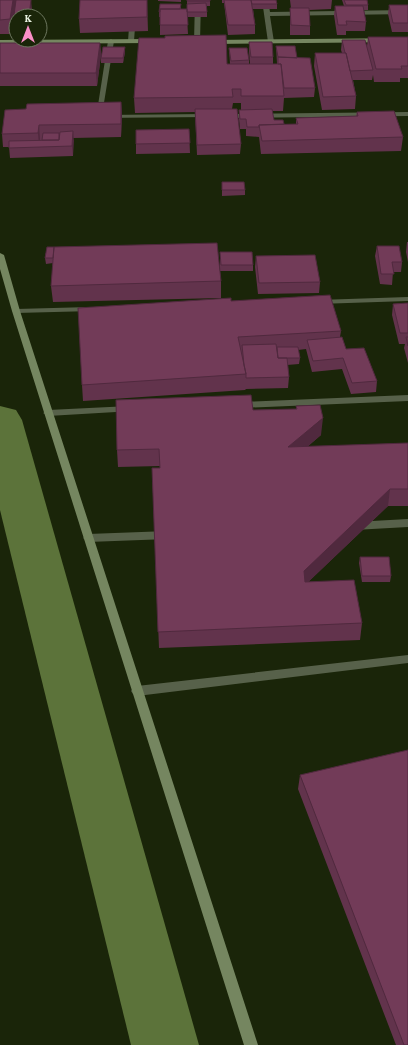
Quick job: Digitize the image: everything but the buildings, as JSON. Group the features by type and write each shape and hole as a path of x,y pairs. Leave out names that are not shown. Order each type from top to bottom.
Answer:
{"main road":[{"path":"190,42 408,40"},
{"path":"0,42 160,41"},
{"path":"0,255 16,311 88,538 251,1045"}],"street":[{"path":"131,41 134,0"},
{"path":"198,0 198,42"},
{"path":"265,0 271,42"},
{"path":"267,14 320,10 362,9 408,12"},
{"path":"111,41 98,117 408,114"},
{"path":"306,302 408,299"},
{"path":"16,311 102,308"},
{"path":"228,405 408,398"},
{"path":"48,412 142,409"},
{"path":"346,526 408,523"},
{"path":"88,538 182,534"},
{"path":"137,691 408,659"}],"waterway":[{"path":"0,420 165,1045"}]}
